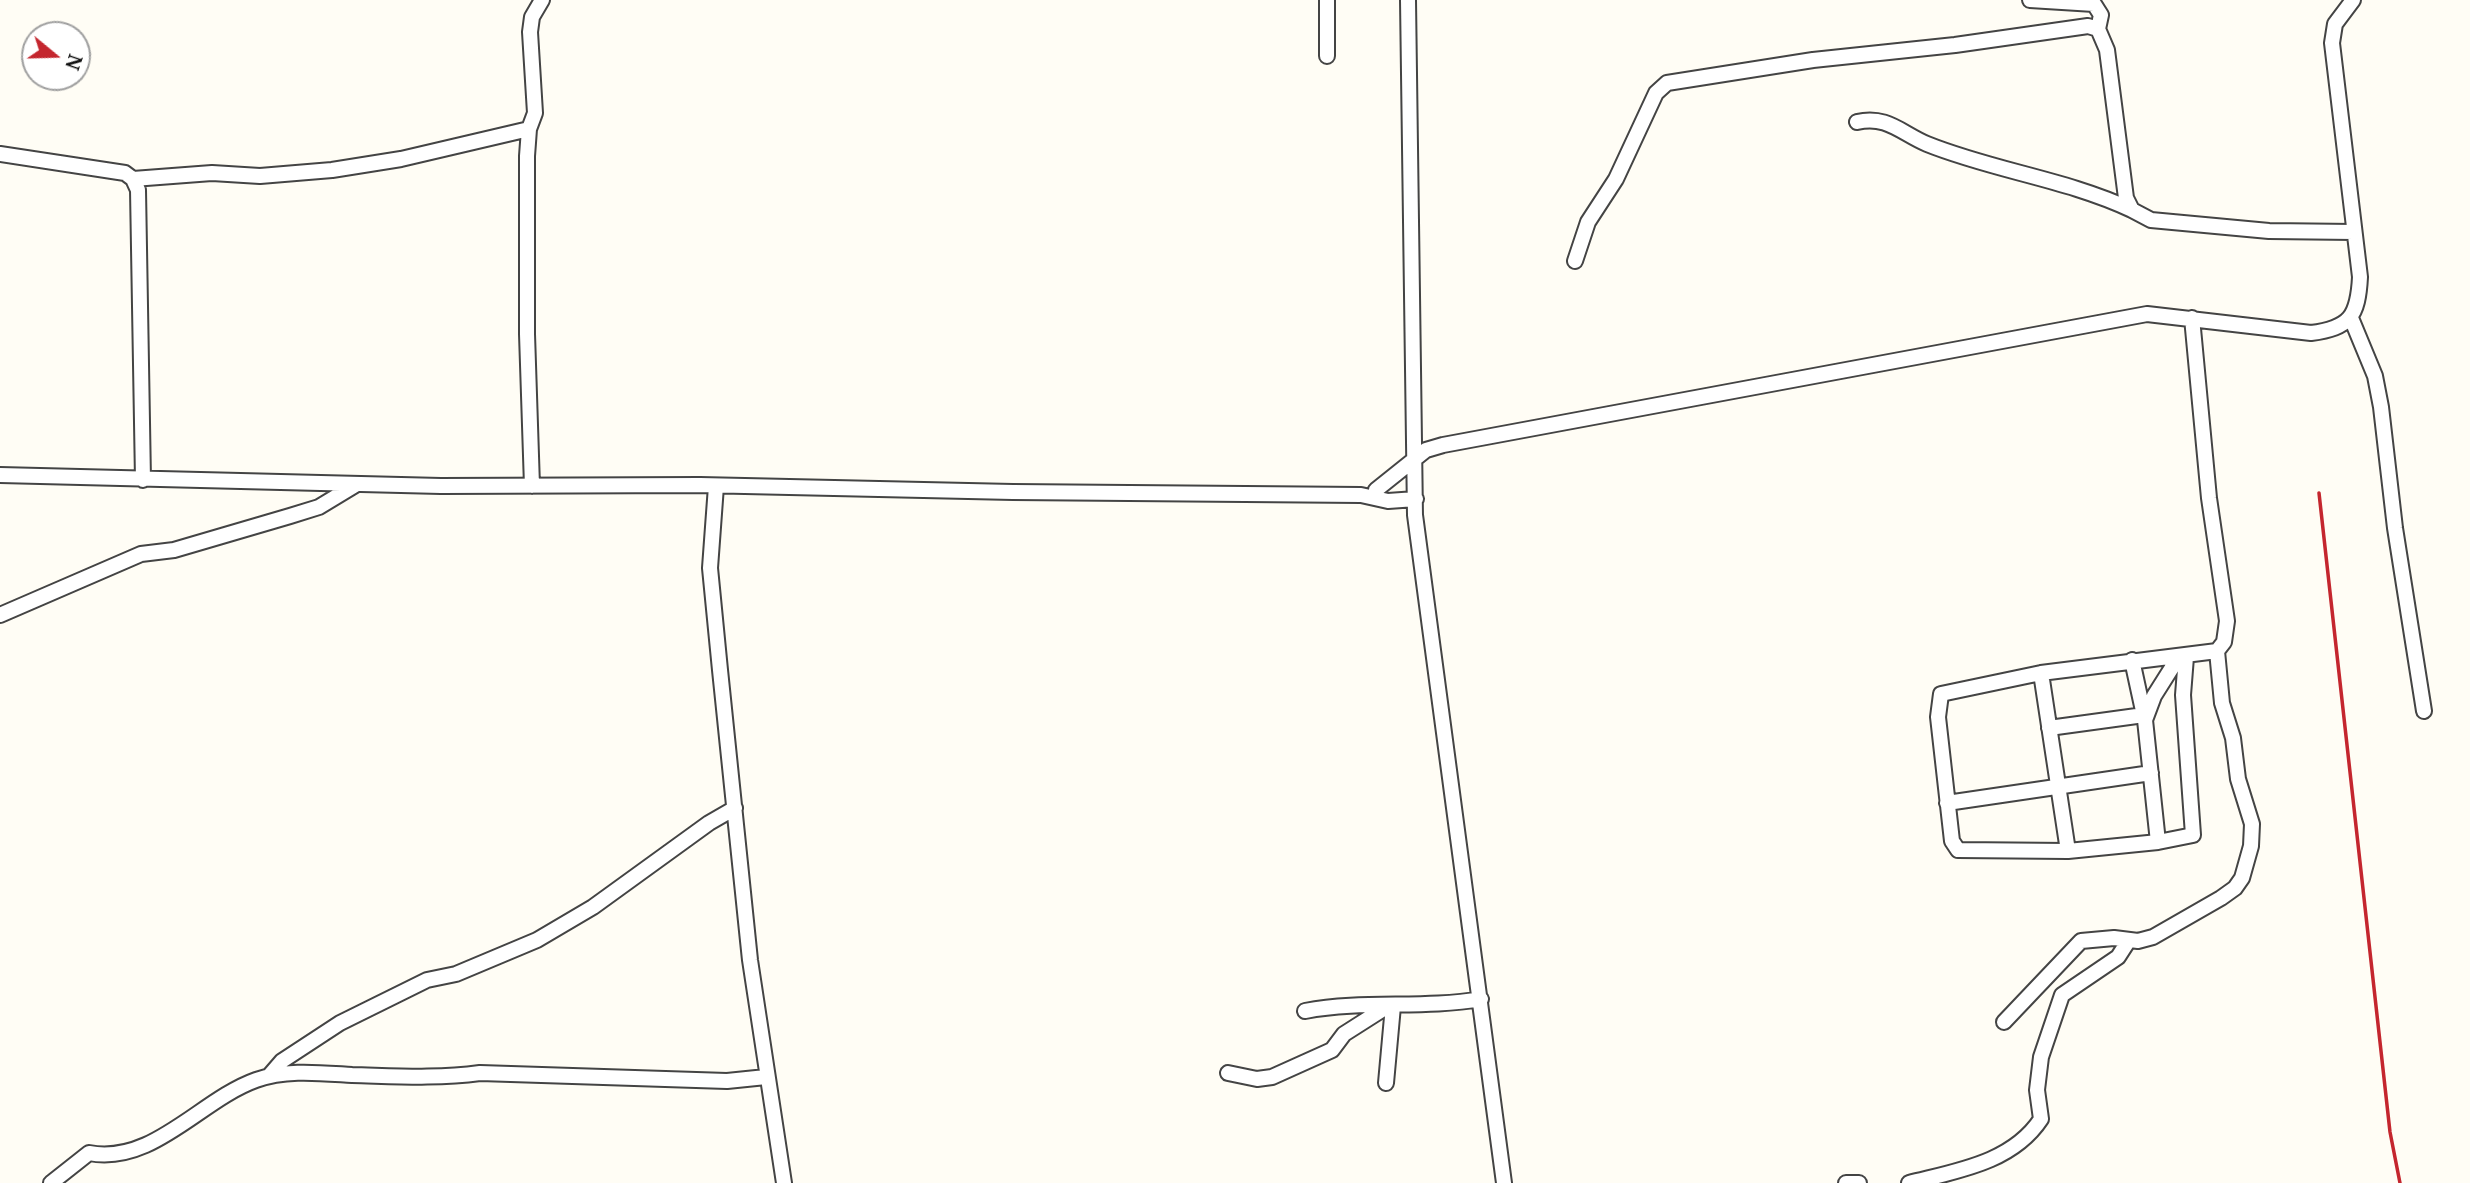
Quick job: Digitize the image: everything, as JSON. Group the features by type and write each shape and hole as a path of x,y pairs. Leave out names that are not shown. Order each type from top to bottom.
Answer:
{"street":[{"path":"531,486 527,334 529,129 535,113 530,32 532,18 542,0"},
{"path":"1326,0 1327,56"},
{"path":"1408,0 1415,516 1504,1183"},
{"path":"2030,0 2094,4 2101,15 2098,29 2107,50 2126,198 2132,210"},
{"path":"1361,495 1376,490 1426,450 1443,445 2116,319 2147,314 2311,333 2336,330 2351,318 2359,301 2354,232 2332,43 2336,24 2353,0"},
{"path":"1576,261 1588,222 1611,189 1656,93 1667,83 1813,60 1955,45 2073,27 2088,26 2098,29"},
{"path":"1857,122 1882,120 1922,142 1963,158 1997,169 2084,188 2151,220 2269,231 2354,232"},
{"path":"133,179 212,173 260,176 332,170 401,159 529,129"},
{"path":"0,154 125,173 133,179 138,190 143,480"},
{"path":"2182,657 2193,835 2158,842 2068,851 1958,850 1952,841 1947,803 1938,717 1941,694 1949,690 2041,674 2217,651 2224,642 2227,621 2209,498 2192,318"},
{"path":"2351,318 2375,376 2379,397 2395,528 2424,710"},
{"path":"0,475 357,484 1361,495 1388,501 1415,516"},
{"path":"0,615 141,554 174,550 309,510 357,484"},
{"path":"716,486 710,568 766,1077 784,1183"},
{"path":"1376,490 1415,493"},
{"path":"1388,501 1415,493"},
{"path":"2004,1021 2081,941 2153,937 2235,888 2247,866 2252,824 2238,779 2233,738 2222,703 2217,651"},
{"path":"2144,717 2154,696 2182,657"},
{"path":"2132,660 2144,717 2158,842"},
{"path":"2041,674 2068,851"},
{"path":"2049,727 2144,717"},
{"path":"1947,803 2151,773"},
{"path":"269,1076 282,1061 340,1023 427,980 456,974 537,940 593,907 709,823 735,808"},
{"path":"1909,1183 1971,1168 2016,1147 2029,1137 2040,1119 2037,1090 2041,1057 2062,995 2118,957 2129,940"},
{"path":"1306,1011 1348,1005 1439,1006 1481,999"},
{"path":"1228,1073 1257,1079 1272,1077 1332,1049 1345,1034 1391,1006"},
{"path":"1386,1083 1391,1006"},
{"path":"51,1183 89,1153 119,1155 139,1150 237,1089 269,1076 305,1073 439,1076 480,1073 727,1081 766,1077"},
{"path":"1846,1183 1858,1183"}],"railway":[{"path":"2319,493 2390,1132 2400,1183"}]}
